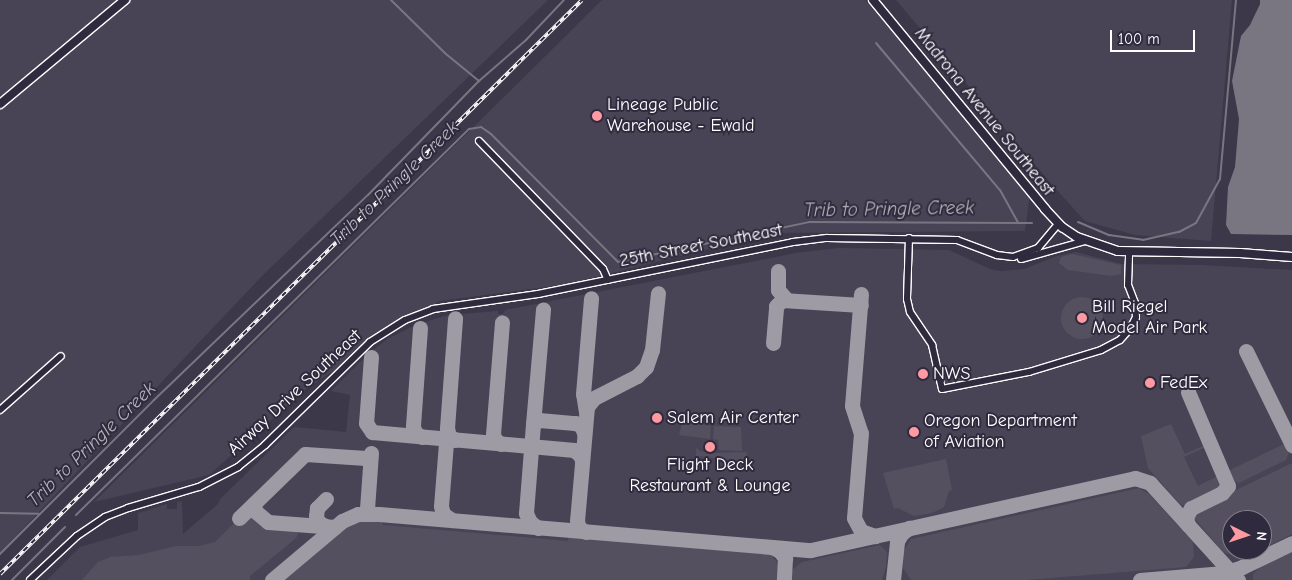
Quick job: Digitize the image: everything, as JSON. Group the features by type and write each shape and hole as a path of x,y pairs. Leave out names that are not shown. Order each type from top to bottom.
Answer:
{"main road":[{"path":"0,104 125,0"},
{"name":"Madrona Avenue Southeast","path":"873,0 1010,169 1058,224 1085,241"},
{"path":"1085,241 1106,248 1129,252 1240,253 1292,257"}],"street":[{"path":"479,141 602,269 608,280"},
{"name":"25th Street Southeast","path":"398,324 446,306 538,294 827,238 957,240 997,255 1013,256 1025,254 1038,248 1058,224"},
{"path":"909,238 907,299 910,312 932,345 942,389 1029,372 1101,350 1120,340 1130,329 1136,317 1135,303 1128,285 1129,252"},
{"path":"1013,256 1018,259 1030,257 1085,241"},
{"name":"Airway Drive Southeast","path":"30,580 77,536 105,517 128,508 199,487 238,467 265,445 361,350 398,324"},
{"path":"0,410 61,356"}],"shaded area":[{"path":"0,0 548,0 261,277 0,553"},
{"path":"602,0 865,0 1030,192 1025,231 773,233 568,284 439,301 306,389 209,475 94,502"},
{"path":"896,0 1232,0 1211,241 1135,235 1085,221"},
{"path":"1260,0 1292,0 1292,235 1231,234 1226,225 1228,187 1235,167 1239,119 1232,81 1241,36 1250,25"},
{"path":"838,248 949,250 990,269 1000,271 1024,269 1057,256 1076,252 1122,264 1201,265 1292,270 1292,580 47,580 80,547 138,530 138,513 167,504 167,509 177,509 177,502 182,501 183,534 218,504 220,499 294,427 346,432 350,395 331,391 370,352 389,338 418,324 448,315 498,311 498,314 503,314 505,310 796,253"},
{"path":"1072,254 1121,265 1121,274 1111,276 1068,270 1059,263 1061,257"},
{"name":"Bill Riegel Model Air Park","path":"1082,297 1097,303 1103,318 1097,333 1082,339 1067,333 1061,318 1067,303"},
{"path":"683,420 711,426 710,439 679,435"},
{"path":"1171,424 1185,454 1205,445 1206,447 1184,457 1198,486 1220,475 1224,483 1222,488 1185,506 1180,504 1148,468 1141,436"},
{"path":"714,426 741,427 742,451 719,450 718,440 713,439"},
{"path":"1284,444 1289,453 1286,460 1239,483 1231,480 1228,471"},
{"path":"696,448 700,451 712,453 747,452 746,461 696,456"},
{"path":"946,459 952,490 949,491 944,507 932,513 914,516 898,508 894,509 883,473"},
{"path":"1292,463 1292,534 1272,544 1272,510 1222,510 1222,551 1194,518 1193,513 1197,509"},
{"path":"1139,488 1149,494 1193,542 1194,557 1186,567 1026,580 911,580 903,568 904,551 911,539"},
{"path":"251,514 267,525 294,527 298,534 296,538 250,576 250,580 82,580 98,562 111,557 139,555 176,546 199,546 215,542 232,525"},
{"path":"367,520 382,521 383,525 568,541 568,537 770,554 778,563 778,580 282,580 350,524"},
{"path":"880,545 887,552 886,567 882,580 791,580 792,570 802,562"},
{"path":"1292,551 1292,580 1253,580 1253,574 1259,568"}],"waterway":[{"name":"Trib to Pringle Creek","path":"391,0 446,54 479,81"},
{"name":"Trib to Pringle Creek","path":"0,554 154,400 368,195 479,81 526,40 564,0"},
{"name":"Trib to Pringle Creek","path":"1078,222 1109,235 1143,240 1179,232 1196,223 1220,179 1236,0"},
{"name":"Trib to Pringle Creek","path":"876,43 1000,190 1018,223 1032,223"},
{"name":"Trib to Pringle Creek","path":"76,515 469,129 481,127 491,134 618,262 809,222 1018,223"},
{"path":"0,513 39,514"},
{"name":"Trib to Pringle Creek","path":"12,580 65,527"}],"taxiway":[{"path":"778,271 778,290 786,299"},
{"path":"586,532 579,528 577,521 587,407 594,398 637,376 646,367 652,350 658,293"},
{"path":"861,294 852,406 861,433 854,518 861,531 875,536"},
{"path":"586,412 583,394 591,298"},
{"path":"773,343 776,306 782,300 861,305"},
{"path":"533,424 543,309"},
{"path":"455,318 447,428 449,436 455,440"},
{"path":"501,444 495,440 493,434 502,322"},
{"path":"420,328 413,426 415,433 422,437"},
{"path":"1246,351 1292,445"},
{"path":"371,357 366,423 372,432 574,450 580,455 582,460"},
{"path":"1188,392 1228,486 1222,493 1191,508 1186,517 1188,525"},
{"path":"538,528 530,522 526,513 533,424 539,420 575,423 581,425 584,433"},
{"path":"447,430 441,506 443,514 452,520"},
{"path":"371,453 367,509 372,514"},
{"path":"239,518 305,454 366,458 370,463"},
{"path":"272,580 342,521 358,514 379,514 811,550 1135,478 1150,483 1238,580"},
{"path":"326,499 317,508 316,516 318,522 327,527"},
{"path":"254,504 255,511 268,522 335,527"},
{"path":"893,580 897,541 902,533 909,528"},
{"path":"1140,580 1224,573 1242,567 1292,543"},
{"path":"772,547 780,551 785,558 784,580"}],"railway":[{"path":"0,574 582,0"}],"place":[{"name":"Lineage Public Warehouse - Ewald","path":"597,116"},
{"name":"Bill Riegel Model Air Park","path":"1082,318"},
{"name":"NWS","path":"923,374"},
{"name":"FedEx","path":"1150,383"},
{"name":"Salem Air Center","path":"657,418"},
{"name":"Oregon Department of Aviation","path":"914,432"},
{"name":"Flight Deck Restaurant & Lounge","path":"710,447"}]}
